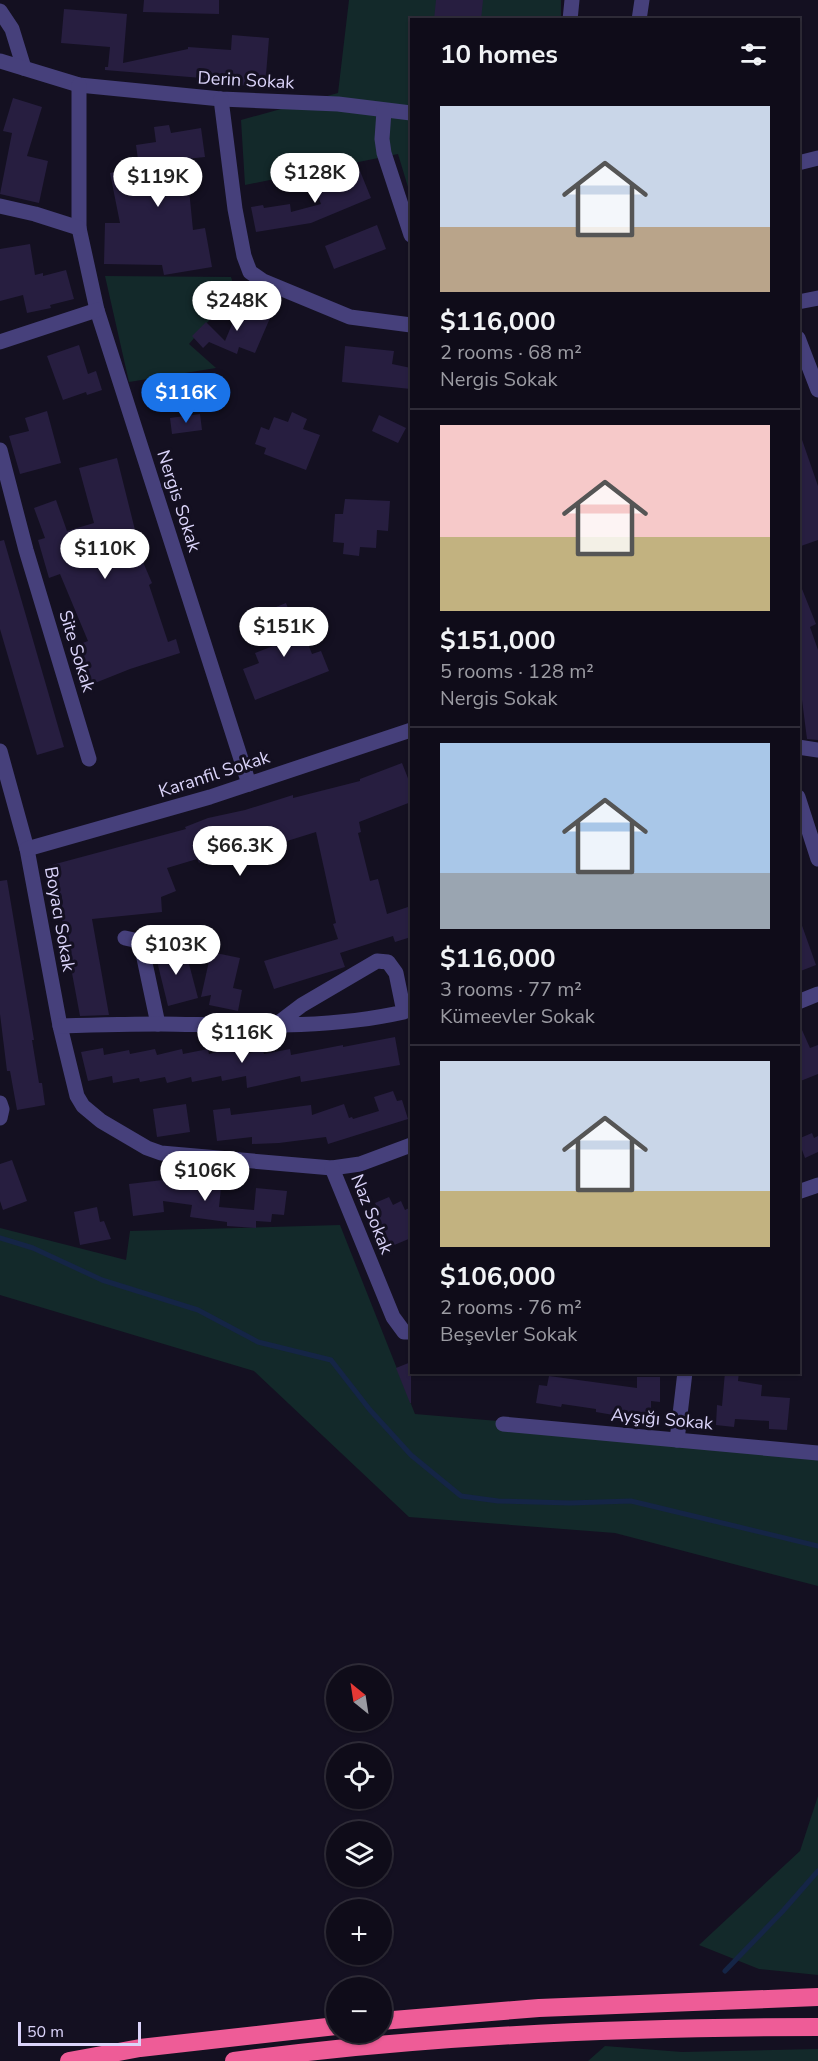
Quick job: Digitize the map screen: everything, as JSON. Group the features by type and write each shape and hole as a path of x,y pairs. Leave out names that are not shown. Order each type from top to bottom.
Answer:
{"highway":[{"path":"392,2020 539,2008 818,1997"},
{"path":"234,2061 423,2041 544,2032 683,2027 818,2026"},
{"path":"69,2061 140,2048 326,2027"}],"street":[{"path":"570,18 572,0"},
{"path":"639,18 642,0"},
{"path":"0,11 12,29 24,68"},
{"name":"Derin Sokak","path":"0,61 79,85 221,99 338,104 410,113"},
{"name":"Nergis Sokak","path":"79,85 79,228 97,310 249,784"},
{"path":"221,99 239,233 246,264 252,274 262,281 350,317 410,326"},
{"path":"384,111 382,139 384,153 410,232"},
{"path":"800,162 818,158"},
{"path":"0,206 79,228"},
{"path":"800,302 818,298"},
{"path":"0,342 97,310"},
{"path":"800,343 818,390"},
{"name":"Site Sokak","path":"0,450 26,550 89,759"},
{"name":"Karanfil Sokak","path":"27,849 147,816 410,730"},
{"path":"800,747 818,750"},
{"name":"Boyacı Sokak","path":"0,752 27,849 60,1026 76,1096 83,1106 102,1121 153,1151 332,1168"},
{"path":"800,803 818,858"},
{"path":"125,939 135,940 141,944 158,1024"},
{"path":"60,1026 158,1024 273,1027 367,1020 404,1012 396,973 388,962 377,961 302,1005 273,1027"},
{"path":"800,1001 818,994"},
{"path":"0,1103 2,1109 0,1118"},
{"path":"332,1168 360,1164 410,1145"},
{"name":"Naz Sokak","path":"332,1168 393,1317 404,1332 410,1332"},
{"path":"800,1191 818,1185"},
{"path":"677,1440 685,1374"},
{"name":"Ayşığı Sokak","path":"503,1424 818,1453"}],"green space":[{"path":"349,0 561,0 561,18 410,18 410,194 398,154 245,185 241,120 338,93"},
{"path":"105,276 231,277 235,290 189,344 216,368 129,382"},
{"path":"340,1225 415,1414 818,1448 818,1586 615,1533 409,1517 254,1371 0,1295 0,1228 126,1260 130,1231"},
{"path":"818,1796 818,1975 759,1969 699,1945 800,1851"},
{"path":"605,2046 682,2052 818,2049 818,2061 588,2061"}],"building":[{"path":"144,0 219,0 219,14 143,12"},
{"path":"436,0 483,0 481,18 434,18"},
{"path":"64,9 127,14 123,63 188,49 188,47 231,50 232,35 269,38 265,87 237,85 238,81 105,70 105,67 108,67 110,47 61,43"},
{"path":"13,98 42,107 27,156 48,161 39,203 0,194 12,133 3,131"},
{"path":"169,125 171,133 201,128 205,157 186,159 193,230 205,228 212,267 164,275 162,265 104,264 105,223 120,223 110,173 139,167 136,145 156,142 154,127"},
{"path":"360,171 371,198 311,223 256,232 251,207 263,205 264,208 290,204 291,212 321,204 313,183 339,172 341,179"},
{"path":"377,225 386,249 334,269 325,246"},
{"path":"30,244 35,275 43,273 43,276 66,270 74,299 50,305 51,308 27,313 23,295 0,301 0,249"},
{"path":"240,305 270,318 255,353 239,347 237,354 209,342 203,348 192,336 206,322 225,341"},
{"path":"79,345 88,374 96,371 102,390 87,395 86,392 63,400 47,356"},
{"path":"345,346 394,351 392,364 410,368 410,389 342,382"},
{"path":"47,411 61,463 20,474 9,436 29,431 25,418"},
{"path":"292,412 307,419 303,429 320,435 306,470 264,454 266,448 255,444 261,427 269,430 274,417 288,422"},
{"path":"200,414 202,430 172,434 170,418"},
{"path":"379,415 406,428 398,443 372,431"},
{"path":"800,434 818,486 818,540 801,546"},
{"path":"117,458 143,562 152,583 149,585 168,642 176,639 180,653 85,687 69,648 88,641 60,574 49,578 38,540 45,538 34,508 56,500 67,531 94,523 79,468"},
{"path":"345,499 390,501 388,531 377,530 376,548 360,547 359,556 343,554 344,543 333,542 335,514 343,514"},
{"path":"4,540 64,747 37,755 0,629 0,541"},
{"path":"800,584 816,624 810,627 818,650 818,740 807,739 801,692"},
{"path":"286,603 293,621 298,619 312,654 321,651 329,671 255,700 243,669 259,663 255,653 273,646 267,632 278,628 271,609"},
{"path":"402,763 410,783 410,802 359,822 361,832 358,833 370,881 378,879 387,914 410,906 410,937 395,942 393,936 340,953 345,967 274,989 264,961 338,939 333,924 336,923 316,832 271,846 270,842 232,853 231,851 199,863 197,859 167,868 176,891 161,897 162,912 92,919 109,1015 80,1016 55,882 52,883 48,866 186,829 185,827 208,818 245,810 293,795 293,798 360,781 360,779"},
{"path":"7,880 39,1083 42,1083 45,1105 17,1110 10,1071 7,1071 0,1014 0,881"},
{"path":"800,920 816,965 800,971"},
{"path":"184,945 198,998 168,1006 155,953"},
{"path":"211,952 240,958 233,988 242,990 238,1011 209,1005 211,995 201,997"},
{"path":"800,1026 810,1048 818,1045 818,1074 800,1081"},
{"path":"395,1037 400,1065 301,1082 300,1076 247,1088 246,1076 222,1081 221,1076 192,1082 191,1077 167,1083 165,1077 140,1082 139,1078 113,1083 112,1076 88,1081 81,1052 103,1048 104,1055 129,1050 130,1054 155,1049 157,1055 182,1049 183,1054 208,1049 209,1054 238,1047 239,1055 263,1050 264,1054 290,1049 291,1055"},
{"path":"393,1091 397,1101 402,1100 408,1119 328,1144 326,1137 252,1144 252,1137 217,1141 213,1110 230,1108 231,1115 311,1105 312,1115 344,1104 349,1118 353,1119 379,1111 374,1097"},
{"path":"186,1104 190,1132 157,1137 153,1109"},
{"path":"812,1133 814,1138 818,1136 818,1152 805,1158 800,1138"},
{"path":"12,1160 27,1201 3,1210 0,1201 0,1164"},
{"path":"163,1180 221,1188 219,1207 254,1210 256,1188 287,1191 284,1215 272,1214 271,1222 256,1221 256,1228 227,1226 227,1222 190,1217 192,1205 163,1201 164,1212 133,1216 129,1184"},
{"path":"389,1197 393,1205 401,1201 405,1210 410,1208 410,1238 387,1248 375,1219 381,1216 375,1203"},
{"path":"97,1207 100,1222 104,1221 111,1239 80,1245 74,1212"},
{"path":"410,1362 411,1403 410,1403 396,1368"},
{"path":"725,1374 739,1374 738,1381 762,1385 761,1396 790,1398 787,1430 769,1429 769,1421 735,1419 734,1427 716,1425 717,1405 722,1406"},
{"path":"549,1376 637,1388 637,1377 660,1377 660,1402 651,1401 651,1415 638,1415 638,1419 625,1420 625,1417 596,1412 596,1409 536,1403 539,1385 547,1386"}],"waterway":[{"path":"0,1238 33,1248 102,1280 198,1310 258,1342 331,1360 370,1410 411,1455 461,1496 498,1501 570,1503 631,1501 818,1546"},
{"path":"725,1971 818,1871"}]}
